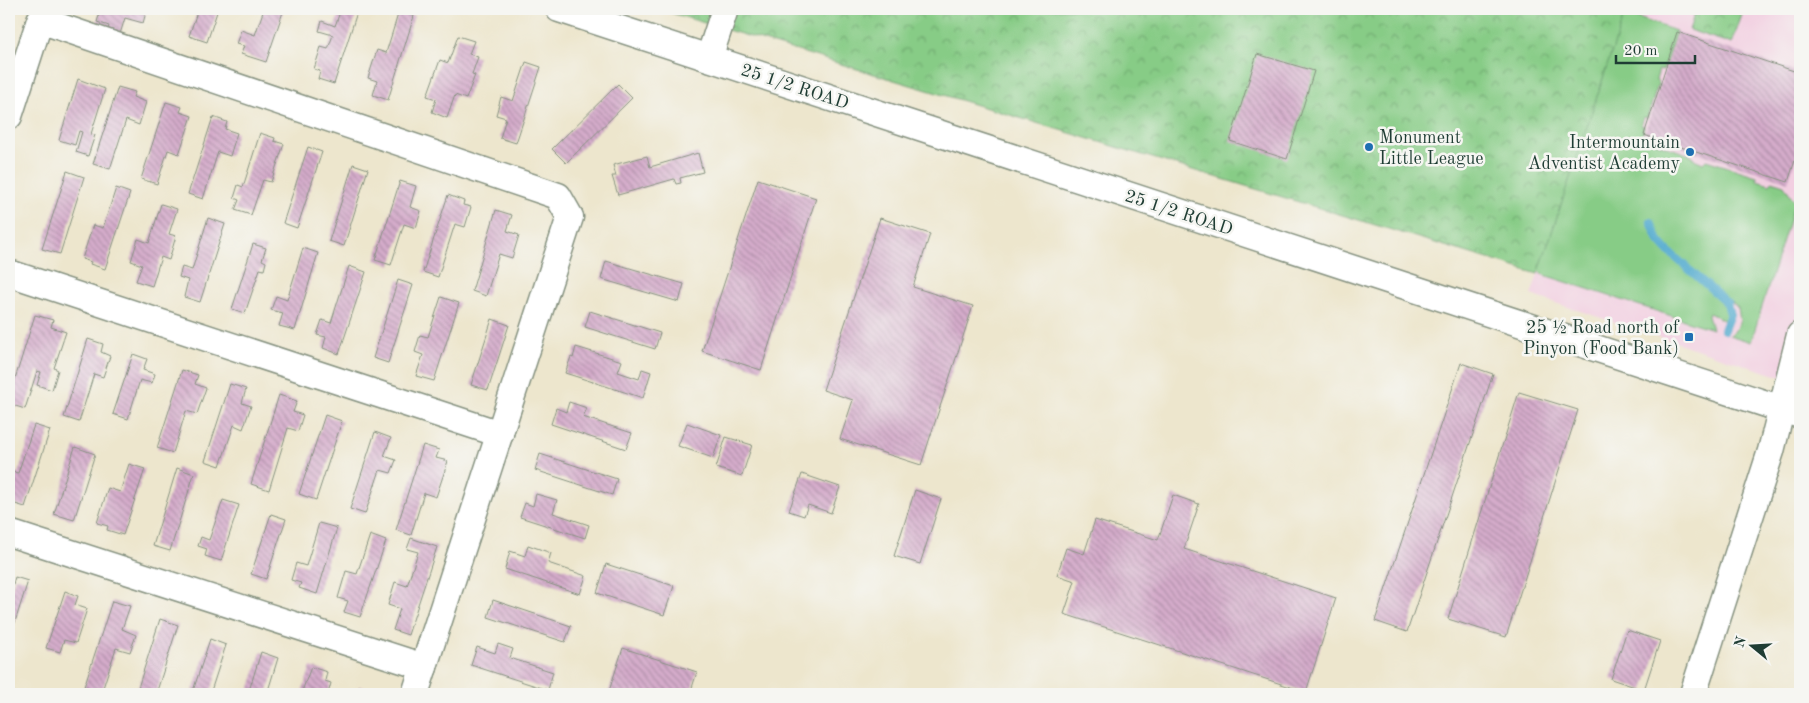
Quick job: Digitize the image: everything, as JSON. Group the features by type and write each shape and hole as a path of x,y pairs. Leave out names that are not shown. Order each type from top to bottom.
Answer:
{"street":[{"name":"25 1/2 ROAD","path":"559,9 1791,412"},
{"path":"709,58 724,9"},
{"path":"9,116 40,20 53,16 558,196 570,217 415,694"},
{"path":"9,273 500,434"},
{"path":"1693,694 1771,451 1791,412 1800,335"},
{"path":"9,533 424,667"}],"shaded area":[{"name":"Intermountain Adventist Academy","path":"1627,9 1800,9 1800,383 1531,295"}],"green space":[{"name":"Monument Little League","path":"658,9 1626,9 1538,274"},
{"name":"Monument Little League","path":"751,9 1629,9 1627,14 1676,31 1663,71 1659,70 1656,80 1659,82 1647,118 1644,117 1641,125 1644,126 1642,138 1693,156 1694,159 1703,163 1706,160 1757,176 1757,180 1770,184 1772,181 1784,185 1795,202 1751,342 1729,335 1734,332 1740,321 1738,308 1668,248 1657,233 1652,220 1648,222 1658,244 1725,306 1727,309 1725,321 1709,313 1708,316 1712,329 1541,274 1539,269"},
{"path":"1696,9 1744,9 1732,44 1689,30"}],"building":[{"path":"101,9 147,9 143,23 125,18 120,34 108,30 109,26 97,22"},
{"path":"198,9 218,9 207,42 189,36"},
{"path":"264,9 284,9 266,62 241,54 244,46 236,44 241,30 255,35"},
{"path":"341,9 358,9 334,84 318,79 320,71 314,69 321,47 328,49 333,35 319,31 322,21 335,26"},
{"path":"399,11 414,16 388,100 373,95 377,81 368,78 377,50 386,53"},
{"path":"1677,32 1800,73 1800,145 1788,182 1644,135"},
{"path":"458,36 474,41 469,54 478,57 472,74 475,75 466,99 455,95 447,118 432,112 436,99 427,96 440,60 448,63"},
{"path":"1257,54 1314,71 1287,159 1230,141"},
{"path":"526,62 541,67 516,143 500,138 506,118 496,115 501,97 513,101"},
{"path":"78,79 105,89 91,134 95,135 88,156 76,152 82,132 79,131 75,145 59,140"},
{"path":"618,84 632,98 566,163 552,149"},
{"path":"118,87 135,92 133,97 146,102 139,125 126,120 110,169 93,164"},
{"path":"166,102 182,107 180,112 192,116 179,154 168,150 157,184 141,179"},
{"path":"213,117 227,122 225,129 237,133 230,156 218,152 203,199 188,194"},
{"path":"260,133 275,138 274,141 284,144 271,182 263,180 251,215 235,210 239,200 234,198 238,185 243,187"},
{"path":"308,147 322,152 297,228 283,223"},
{"path":"698,153 703,172 680,178 681,183 676,184 674,179 618,195 612,176 616,176 613,165 647,156 650,167"},
{"path":"353,164 368,169 344,246 329,241"},
{"path":"67,171 84,177 60,254 42,249"},
{"path":"758,179 816,198 761,370 702,351"},
{"path":"400,181 416,186 410,207 421,211 416,228 404,224 391,265 375,260"},
{"path":"116,188 130,193 105,269 82,259 93,225 103,228"},
{"path":"448,195 464,201 463,205 471,207 465,227 455,224 438,277 423,272"},
{"path":"161,204 177,209 169,234 176,236 169,260 161,257 152,286 136,281 142,265 131,261 138,239 149,243"},
{"path":"496,210 512,215 507,231 519,235 512,258 499,254 486,296 472,291"},
{"path":"208,218 225,224 200,302 184,297 188,280 179,277 182,267 192,270"},
{"path":"880,218 930,234 913,287 973,306 921,465 840,439 853,400 823,390"},
{"path":"253,244 266,248 262,260 266,262 264,270 260,269 245,313 232,309"},
{"path":"303,248 318,253 295,330 279,326 283,313 271,310 276,296 287,300"},
{"path":"606,261 684,284 679,302 601,279"},
{"path":"349,266 366,272 339,354 323,348 326,337 317,335 322,320 331,323"},
{"path":"398,280 413,285 388,363 373,358"},
{"path":"441,297 459,303 434,381 416,376 423,355 415,352 420,335 428,337"},
{"path":"590,311 660,333 655,349 585,327"},
{"path":"35,315 53,320 51,327 66,332 54,368 58,370 52,390 37,385 41,372 37,371 25,409 9,404 9,398"},
{"path":"492,319 509,325 488,390 471,385"},
{"path":"88,339 103,344 101,352 110,356 103,377 94,374 79,422 64,417"},
{"path":"576,347 622,361 618,372 639,379 642,369 651,372 643,398 565,373 571,357 573,358"},
{"path":"133,354 147,359 143,370 155,374 152,383 140,380 128,419 113,414"},
{"path":"1461,363 1493,374 1407,632 1375,621"},
{"path":"182,370 198,375 195,384 206,388 197,414 186,411 173,453 157,448"},
{"path":"230,384 246,389 242,403 251,406 243,429 234,425 220,466 205,461"},
{"path":"1519,392 1578,410 1506,637 1448,619"},
{"path":"279,395 297,401 293,412 303,415 298,431 288,428 269,490 251,484"},
{"path":"569,402 587,408 583,417 632,433 626,449 551,424 556,408 566,412"},
{"path":"325,415 342,421 316,500 299,494"},
{"path":"687,423 721,435 713,458 678,446"},
{"path":"34,425 50,430 25,507 9,502 13,488 9,486 9,471 18,473"},
{"path":"375,432 391,438 384,456 396,460 391,473 380,470 365,514 350,509"},
{"path":"726,437 752,445 742,476 716,468"},
{"path":"423,445 439,450 436,458 448,461 436,497 424,493 411,535 396,530"},
{"path":"75,447 95,454 74,520 54,514"},
{"path":"540,454 617,479 612,495 535,470"},
{"path":"129,464 145,469 123,535 107,530 108,526 97,523 108,488 120,492"},
{"path":"177,468 194,474 170,551 153,546"},
{"path":"802,474 840,487 831,513 808,505 804,516 789,511"},
{"path":"915,490 941,499 920,564 894,556"},
{"path":"536,494 557,500 553,513 589,525 585,538 520,517 525,503 533,506"},
{"path":"1173,495 1199,504 1184,549 1336,598 1306,692 1064,614 1075,581 1057,575 1066,548 1084,554 1095,520 1158,540"},
{"path":"223,500 239,505 221,561 205,556 207,549 198,546 201,537 209,540"},
{"path":"271,514 286,519 266,579 251,574"},
{"path":"319,523 337,528 317,594 299,588 301,583 291,580 296,563 306,566"},
{"path":"370,535 386,541 360,617 344,612 348,601 338,598 346,571 357,574"},
{"path":"411,538 437,547 408,635 393,630 400,609 388,605 395,582 407,586 418,552 407,549"},
{"path":"528,545 551,553 548,563 586,576 580,594 505,569 510,551 525,556"},
{"path":"606,564 674,586 664,615 597,593"},
{"path":"15,577 28,581 9,641 9,598"},
{"path":"65,591 78,596 75,605 87,609 76,643 64,640 60,652 46,648"},
{"path":"493,600 571,626 565,642 488,617"},
{"path":"112,601 130,606 122,629 136,635 130,652 116,648 101,694 96,694 83,690"},
{"path":"160,619 178,625 156,694 136,694"},
{"path":"1627,630 1660,641 1644,690 1611,679"},
{"path":"210,639 226,645 210,694 192,694"},
{"path":"498,644 513,649 510,658 553,672 548,690 471,665 477,647 495,653"},
{"path":"623,648 697,672 690,694 608,694"},
{"path":"261,652 278,658 267,694 248,694"},
{"path":"311,667 327,672 325,681 331,683 328,694 320,692 319,694 301,694"},
{"path":"359,686 377,692 376,694 357,694"}],"waterway":[{"path":"1651,222 1659,241 1667,250 1727,303 1730,314 1724,330"}],"place":[{"name":"Monument Little League","path":"1369,147"},
{"name":"Intermountain Adventist Academy","path":"1690,152"},
{"name":"25 ½ Road north of Pinyon (Food Bank)","path":"1689,337"}]}
